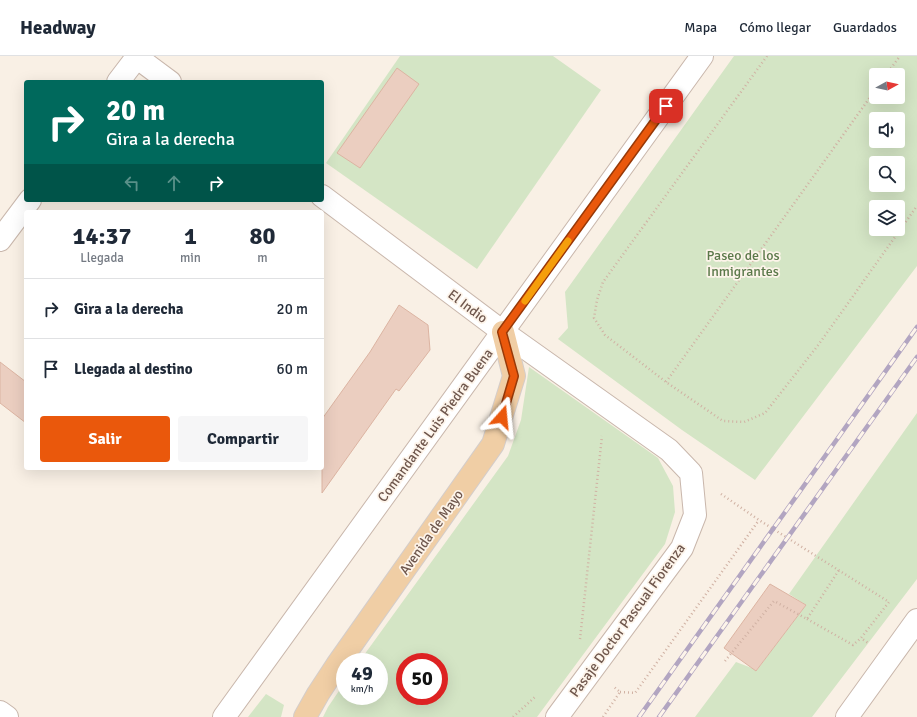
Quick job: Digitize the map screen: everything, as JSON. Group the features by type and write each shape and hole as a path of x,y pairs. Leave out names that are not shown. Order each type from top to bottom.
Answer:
{"main road":[{"name":"Avenida de Mayo","path":"305,717 337,665 493,444 514,376 502,332"}],"street":[{"name":"Comandante Luis Piedra Buena","path":"224,717 702,56"},
{"path":"119,80 136,57 167,80"},
{"name":"El Indio","path":"324,198 502,332 669,450 691,473"},
{"path":"0,240 28,202"},
{"name":"Pasaje Doctor Pascual Fiorenza","path":"557,717 682,548 695,515 691,473"},
{"path":"848,717 890,657 914,631"},
{"path":"0,712 7,717"}],"path":[{"path":"767,56 603,282 596,300 594,318 605,335 666,382 724,421 744,422 765,413 819,344 917,206"},
{"path":"891,68 900,56"},
{"path":"666,382 869,99"},
{"path":"579,644 602,434"},
{"path":"691,473 759,520 890,602 854,645 774,601 725,661"},
{"path":"620,692 635,693 759,520"},
{"path":"807,619 839,570"},
{"path":"861,638 890,657"},
{"path":"513,717 537,696"}],"green space":[{"path":"400,56 553,56 601,90 477,269 326,163"},
{"name":"Paseo de los Inmigrantes","path":"734,56 917,56 917,266 755,480 682,430 558,339 568,328 565,292"},
{"path":"529,367 658,458 673,486 675,512 665,544 537,717 323,717 336,695 336,705 388,705 388,653 366,653 508,456 521,420"},
{"path":"917,413 917,579 812,717 695,717 736,662 757,670 806,605 789,594"},
{"path":"266,694 284,705 281,717 248,717"}],"building":[{"path":"397,68 419,84 360,168 337,153"},
{"path":"399,305 428,325 430,350 399,391 396,389 322,493 322,470 324,470 324,416 370,352"},
{"path":"0,362 24,380 24,421 0,403"},
{"path":"770,584 806,605 756,671 724,648"}],"railway":[{"path":"639,717 917,327"},
{"path":"659,717 917,357"}],"slow traffic":[{"path":"525,301 568,241"}],"route":[{"path":"502,417 514,376 502,332 666,106"}]}
